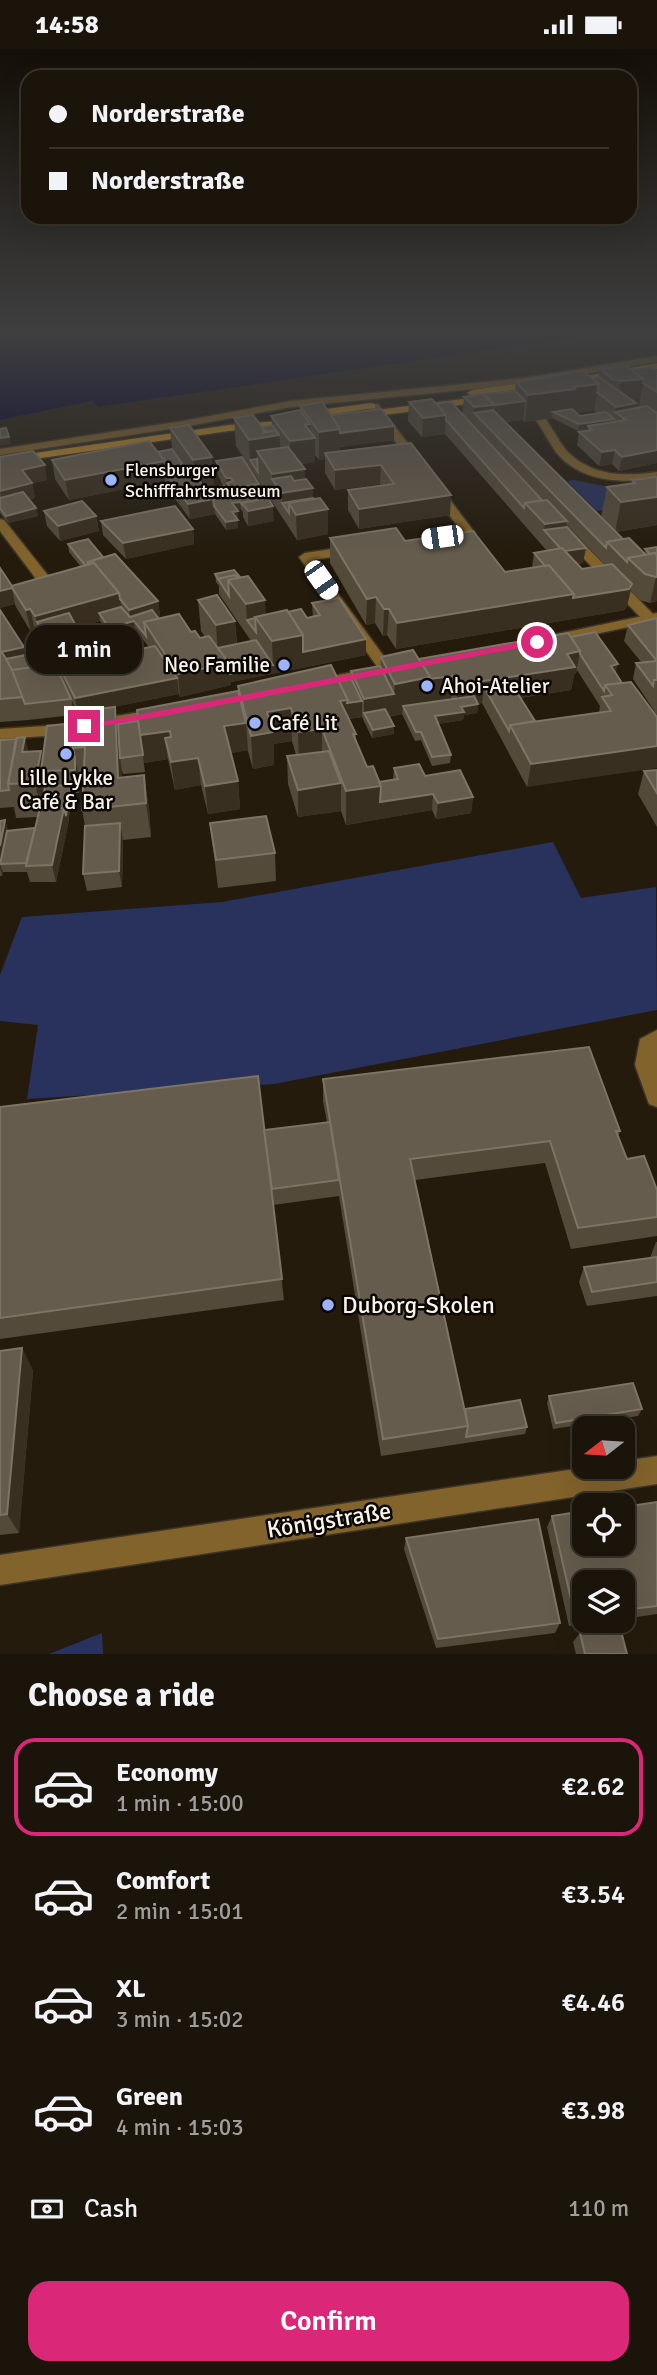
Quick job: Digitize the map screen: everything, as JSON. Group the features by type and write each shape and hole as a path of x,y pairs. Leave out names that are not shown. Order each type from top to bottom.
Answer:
{"main road":[{"path":"0,461 396,406"},
{"path":"376,409 430,406"}],"street":[{"path":"0,452 282,406"},
{"path":"447,406 458,417"},
{"path":"376,409 469,533 442,537"},
{"path":"541,420 562,452 590,471 613,478 634,480 657,475"},
{"path":"0,523 45,582"},
{"path":"557,523 654,618"},
{"path":"296,687 393,668 305,557 360,549"},
{"path":"533,643 654,618"},
{"path":"0,734 60,730 178,711"},
{"path":"652,1042 645,1065 657,1098"},
{"name":"Königstraße","path":"0,1570 657,1470"}],"shaded area":[{"path":"0,406 68,406 0,420"},
{"path":"567,481 619,489 639,505 597,511"},
{"path":"553,842 581,898 656,887 657,1010 274,1084 27,1099 38,1025 0,1021 0,975 22,917 222,902"},
{"path":"102,1633 103,1654 49,1654"}],"building":[{"path":"300,406 325,406 340,429 319,432"},
{"path":"412,406 438,406 446,415 423,418"},
{"path":"439,406 455,406 542,500 525,503 524,508 446,420 446,415"},
{"path":"647,406 657,412 657,450 622,457 615,450 602,452 579,432 592,430 588,426 626,420 615,412"},
{"path":"381,409 394,426 340,433 331,415"},
{"path":"572,409 580,416 606,412 614,419 579,424 553,412"},
{"path":"300,410 310,424 305,425 315,438 290,441 271,416"},
{"path":"493,410 623,539 607,542 606,548 474,413"},
{"path":"253,415 265,431 262,433 276,430 279,435 249,440 234,418"},
{"path":"189,425 212,457 193,460 170,428"},
{"path":"272,425 276,430 265,432 262,427"},
{"path":"6,428 9,437 0,438 0,429"},
{"path":"149,441 165,461 65,480 52,460"},
{"path":"411,443 451,495 359,509 348,490 394,484 381,465 335,470 325,453"},
{"path":"288,447 305,469 272,474 257,451"},
{"path":"172,449 183,465 166,468 165,461 158,452"},
{"path":"33,451 45,465 22,470 32,483 0,491 0,457"},
{"path":"242,457 259,484 230,488 227,483 233,481 226,478 216,461"},
{"path":"257,459 258,472 250,460"},
{"path":"188,466 213,499 188,504 164,471"},
{"path":"291,476 294,481 306,479 313,488 282,493 272,479"},
{"path":"657,477 657,497 621,502 607,487 635,483 632,480"},
{"path":"224,486 231,495 259,491 265,499 242,503 243,506 240,502 232,503 238,511 232,512 238,520 226,522 206,489"},
{"path":"23,492 36,508 6,516 0,508 0,498"},
{"path":"268,498 273,506 248,511 242,503"},
{"path":"313,498 289,503 289,513 282,503"},
{"path":"320,498 328,509 296,515 289,503"},
{"path":"547,500 567,521 545,524 525,503"},
{"path":"82,501 96,516 58,526 44,511"},
{"path":"175,506 193,529 123,543 101,521"},
{"path":"567,527 586,548 565,551 544,530"},
{"path":"396,528 405,541 473,531 505,572 549,565 574,594 397,623 389,609 384,609 376,597 367,599 330,538"},
{"path":"629,538 646,555 628,558 627,562 607,542"},
{"path":"88,539 103,557 85,565 68,544"},
{"path":"657,547 657,556 645,549"},
{"path":"562,548 582,569 612,564 632,584 629,589 573,598 574,594 549,565 545,566 534,553"},
{"path":"655,553 657,577 645,574 628,558"},
{"path":"115,554 158,601 129,610 120,599 119,593 94,563 88,562"},
{"path":"94,563 119,593 35,616 30,609 26,610 11,586"},
{"path":"0,568 12,586 12,588 0,591"},
{"path":"234,570 240,577 235,575 218,579 215,574"},
{"path":"235,575 238,578 228,580 229,596 218,579"},
{"path":"248,576 265,600 246,604 228,580"},
{"path":"217,595 235,621 216,625 198,600"},
{"path":"339,598 366,639 303,652 303,635 288,612 301,609 307,618 320,615 312,603"},
{"path":"121,607 130,617 152,610 159,619 144,622 146,636 134,621 109,628 99,613"},
{"path":"0,610 24,647 2,652 0,650"},
{"path":"287,610 303,635 272,641 255,617"},
{"path":"69,613 93,658 155,646 177,678 75,698 37,622"},
{"path":"179,614 191,632 195,631 200,638 209,636 229,663 178,674 144,622"},
{"path":"255,618 256,632 247,620"},
{"path":"657,618 657,661 628,625"},
{"path":"595,632 618,664 611,666 622,683 605,685 604,691 571,637"},
{"path":"568,633 580,651 567,654 575,667 458,685 453,676 429,679 419,659"},
{"path":"256,640 273,665 230,674 229,663 218,648"},
{"path":"0,650 10,664 23,697 0,699"},
{"path":"413,650 430,677 395,684 381,657"},
{"path":"36,653 43,666 12,670 6,659"},
{"path":"657,661 657,680 654,680 653,686 636,663"},
{"path":"55,664 71,699 25,704 12,670"},
{"path":"331,665 348,700 340,701 356,734 353,734 367,767 373,766 381,786 346,791 322,729 298,732 291,708 267,712 273,732 251,736 238,686"},
{"path":"380,666 394,694 364,699 351,671"},
{"path":"351,678 362,701 347,703 338,680"},
{"path":"631,682 657,717 657,746 531,764 510,725 611,711 602,697 612,695 605,685"},
{"path":"511,683 535,721 510,725 509,731 484,687"},
{"path":"238,691 246,723 224,726 238,781 205,786 198,758 171,762 165,738 171,737 170,731 140,735 137,710"},
{"path":"474,696 478,704 461,707 464,712 435,716 451,755 432,757 421,732 416,732 403,706"},
{"path":"115,707 118,778 144,775 146,803 82,810 85,747 73,748 75,712"},
{"path":"385,709 394,726 373,730 364,713"},
{"path":"138,721 143,755 120,758 118,724"},
{"path":"74,723 75,770 41,771 47,726"},
{"path":"25,737 22,752 41,751 35,783 8,784 17,738"},
{"path":"16,739 9,790 0,791 0,740"},
{"path":"329,751 341,783 298,790 287,756"},
{"path":"419,764 425,776 460,770 473,797 438,803 433,794 380,802 379,782 398,779 394,768"},
{"path":"657,770 657,793 644,771"},
{"path":"71,785 66,816 64,808 42,808 45,786"},
{"path":"40,808 64,808 52,865 26,866"},
{"path":"266,816 275,853 216,860 210,823"},
{"path":"5,820 0,846 0,821"},
{"path":"120,823 119,871 83,874 85,826"},
{"path":"35,828 26,863 0,864 7,831"},
{"path":"589,1047 620,1131 616,1131 627,1159 644,1156 657,1190 657,1217 578,1228 550,1141 410,1159 468,1426 383,1439 323,1079"},
{"path":"258,1076 282,1279 0,1318 0,1107"},
{"path":"330,1122 339,1180 272,1189 264,1130"},
{"path":"657,1257 657,1282 592,1292 584,1267"},
{"path":"22,1348 7,1514 0,1515 0,1351"},
{"path":"633,1383 642,1409 599,1416 572,1416 572,1420 556,1423 549,1396"},
{"path":"520,1400 527,1427 466,1437 468,1426 465,1409"},
{"path":"657,1502 657,1606 635,1609 635,1570 572,1570 572,1604 552,1516 572,1513 572,1556 635,1556 635,1505"},
{"path":"538,1519 560,1623 438,1639 406,1538"},
{"path":"580,1633 622,1633 627,1654 585,1654"}],"place":[{"name":"Flensburger Schifffahrtsmuseum","path":"111,480"},
{"name":"Neo Familie","path":"284,665"},
{"name":"Ahoi-Atelier","path":"427,686"},
{"name":"Café Lit","path":"255,723"},
{"name":"Lille Lykke Café & Bar","path":"66,754"},
{"name":"Duborg-Skolen","path":"328,1305"}],"route":[{"path":"84,726 537,642"}]}
